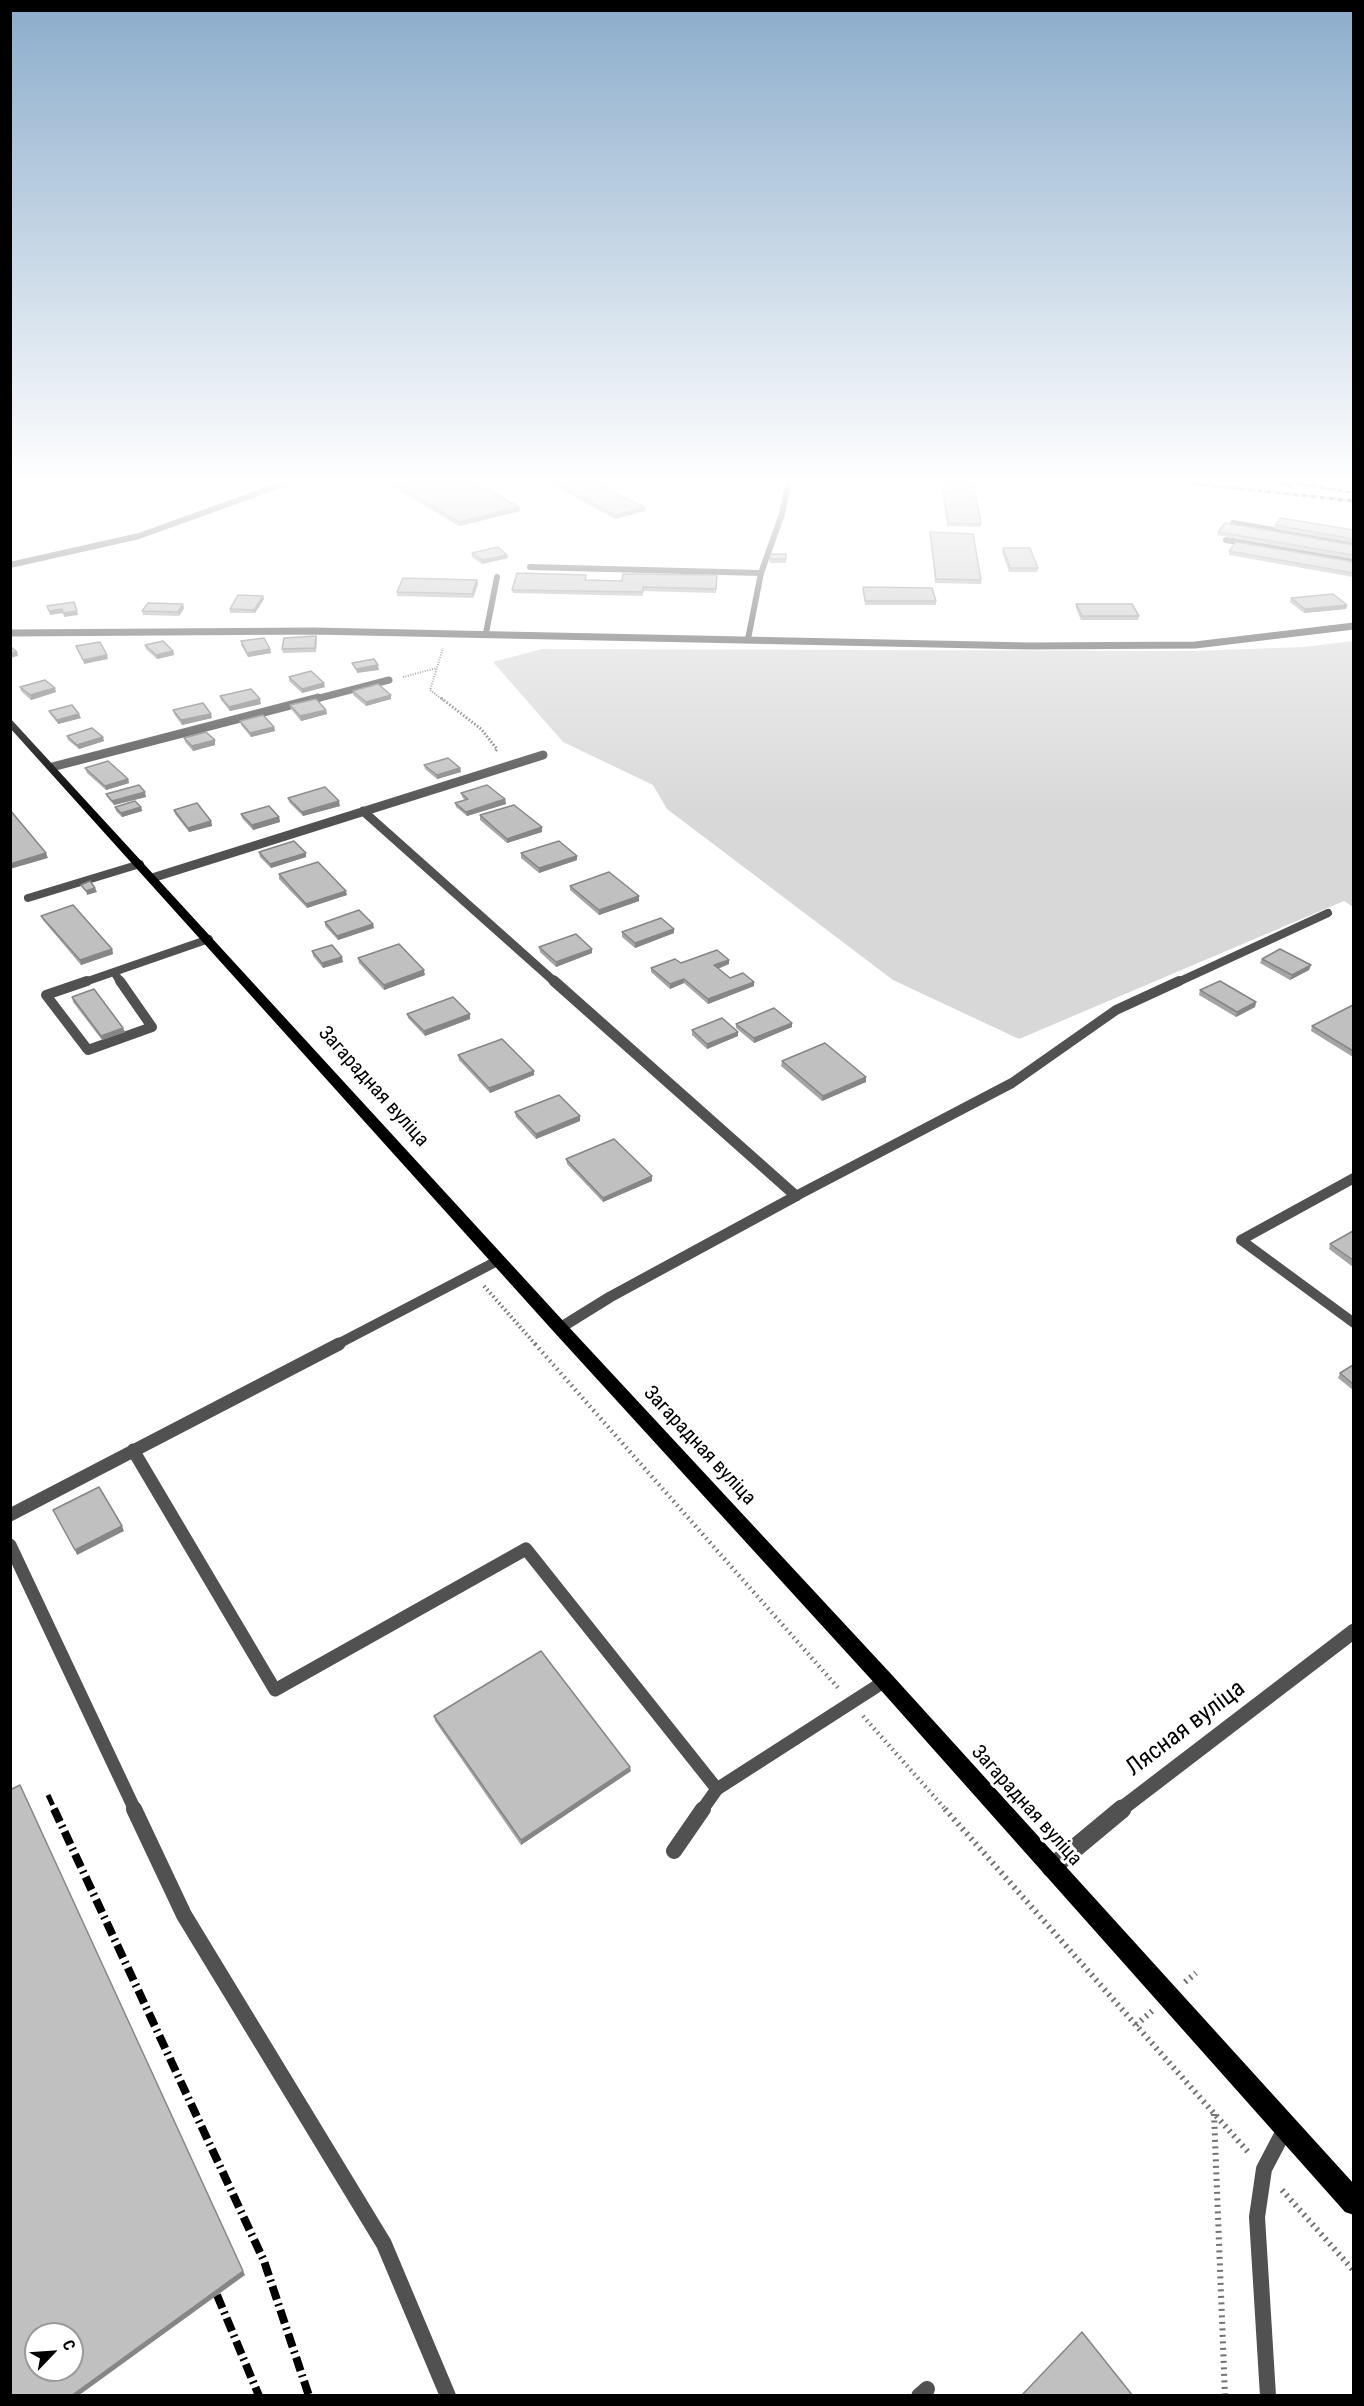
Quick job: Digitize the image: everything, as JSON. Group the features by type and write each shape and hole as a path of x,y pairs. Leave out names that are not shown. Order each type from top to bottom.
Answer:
{"main road":[{"name":"Загарадная вуліца","path":"10,721 560,1328 885,1681 1353,2203"}],"street":[{"path":"10,633 176,630 486,633 1029,646 1195,645 1353,627"},
{"path":"52,767 389,680"},
{"path":"152,878 543,755"},
{"path":"363,811 796,1196 610,1297 560,1328"},
{"name":"Лясная вуліца","path":"1051,1868 1129,1803 1353,1631"}],"lane":[{"path":"486,633 494,591"},
{"path":"748,639 757,591"},
{"path":"28,898 140,864"},
{"path":"796,1196 1012,1083 1116,1010 1328,913"},
{"path":"114,972 152,1027 88,1050 46,995 209,939"},
{"path":"1353,1178 1241,1240 1353,1323"},
{"path":"10,1515 499,1260"},
{"path":"133,1450 275,1690 526,1549 717,1789"},
{"path":"10,1545 184,1915 384,2244 448,2396"},
{"path":"674,1851 717,1789 853,1704 885,1681"},
{"path":"1268,2396 1257,2217 1264,2169 1285,2129"}],"path":[{"path":"447,633 430,690 481,729 497,749 477,776"},
{"path":"389,680 437,668"},
{"path":"474,1274 1353,2271"},
{"path":"1214,2113 1225,2396"}],"shaded area":[{"path":"1353,641 1353,907 1344,901 1019,1039 893,980 667,809 653,785 563,742 493,662 542,649 1191,651 1304,647"}],"building":[{"path":"397,591 473,591 472,594"},
{"path":"864,591 933,591 936,601 865,601"},
{"path":"1333,594 1347,605 1305,609 1291,598"},
{"path":"238,595 263,596 254,610 230,609"},
{"path":"74,602 77,611 63,613 62,609 49,611 47,606"},
{"path":"148,603 183,604 178,612 142,611"},
{"path":"1076,604 1132,604 1139,616 1082,616"},
{"path":"316,636 315,648 282,649 284,638"},
{"path":"264,638 270,649 247,653 241,641"},
{"path":"163,641 173,651 156,655 145,645"},
{"path":"100,642 107,655 83,660 76,646"},
{"path":"10,646 17,652 10,653"},
{"path":"374,659 378,665 356,669 352,663"},
{"path":"311,671 324,683 302,689 289,677"},
{"path":"45,680 55,688 30,695 20,687"},
{"path":"378,684 391,695 366,702 353,691"},
{"path":"251,689 260,699 229,707 220,696"},
{"path":"316,699 326,710 300,716 290,705"},
{"path":"203,703 211,714 181,720 173,710"},
{"path":"72,705 79,714 57,720 49,711"},
{"path":"263,715 274,727 250,733 240,721"},
{"path":"92,728 103,737 77,745 67,736"},
{"path":"206,732 215,740 192,746 184,738"},
{"path":"448,758 460,768 437,775 424,765"},
{"path":"108,761 128,779 105,786 85,768"},
{"path":"139,785 145,792 112,801 106,794"},
{"path":"487,785 505,799 466,812 455,803 468,799 461,793"},
{"path":"325,787 339,801 302,812 288,798"},
{"path":"135,801 141,807 121,813 115,807"},
{"path":"197,803 211,821 188,828 174,810"},
{"path":"514,805 542,827 507,839 480,815"},
{"path":"269,806 279,817 252,825 241,814"},
{"path":"10,810 46,853 10,864"},
{"path":"294,841 306,853 270,864 259,852"},
{"path":"559,841 577,856 539,868 521,853"},
{"path":"318,862 346,891 306,904 279,874"},
{"path":"609,872 639,896 599,910 570,886"},
{"path":"90,881 95,888 86,891 81,885"},
{"path":"73,905 112,949 80,960 41,916"},
{"path":"359,910 373,924 337,936 325,922"},
{"path":"661,918 674,929 635,943 622,932"},
{"path":"576,934 592,949 556,962 539,947"},
{"path":"399,944 424,970 384,985 358,958"},
{"path":"332,945 342,957 322,963 312,951"},
{"path":"1280,949 1311,965 1292,975 1262,959"},
{"path":"717,950 729,960 714,965 730,978 743,973 754,982 708,999 684,979 670,984 651,968 675,959 681,963"},
{"path":"1220,981 1256,1002 1237,1012 1200,990"},
{"path":"94,989 123,1028 101,1036 72,997"},
{"path":"453,997 470,1014 424,1031 407,1014"},
{"path":"1353,1005 1353,1051 1312,1026"},
{"path":"774,1008 792,1023 754,1038 736,1024"},
{"path":"722,1018 738,1032 707,1044 692,1030"},
{"path":"502,1039 534,1071 489,1088 458,1055"},
{"path":"825,1043 866,1077 823,1096 782,1061"},
{"path":"559,1095 580,1116 536,1134 515,1112"},
{"path":"614,1139 652,1176 603,1198 566,1159"},
{"path":"1353,1231 1353,1260 1330,1244"},
{"path":"1353,1365 1353,1384 1340,1373"},
{"path":"99,1487 122,1526 75,1550 53,1510"},
{"path":"541,1651 630,1767 521,1840 434,1716"},
{"path":"20,1785 243,2271 71,2396 10,2396 10,1790"},
{"path":"1082,2332 1133,2396 1021,2396"}],"railway":[{"path":"48,1795 55,1810"},
{"path":"54,1809 264,2261 309,2396"},
{"path":"217,2295 259,2396"}]}
